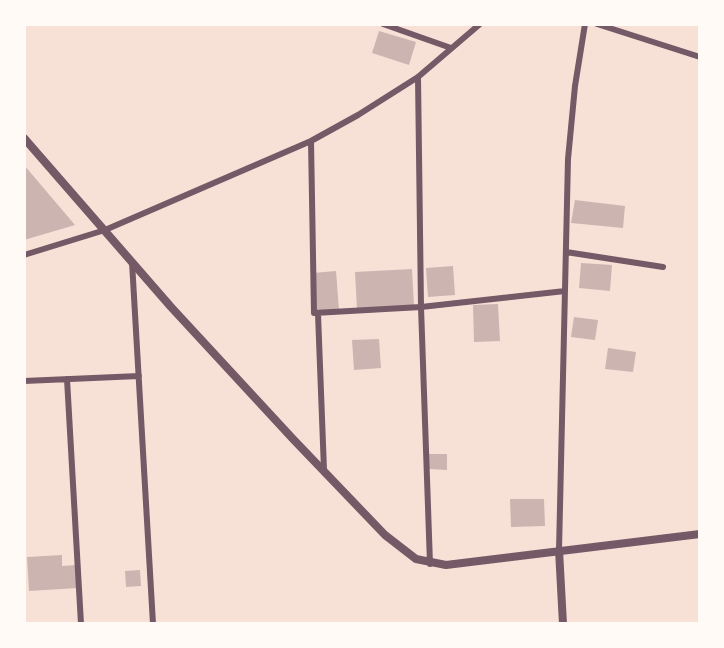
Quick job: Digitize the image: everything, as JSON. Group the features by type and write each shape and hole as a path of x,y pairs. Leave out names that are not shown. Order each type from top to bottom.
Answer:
{"street":[{"path":"383,24 451,48"},
{"path":"24,255 105,230 228,179 311,141 358,116 417,77 480,24"},
{"path":"563,624 559,550 566,252 571,120 585,24"},
{"path":"597,24 700,57"},
{"path":"417,77 421,308 430,564"},
{"path":"24,138 132,262 324,471 401,549 416,559 430,564 446,565 700,534"},
{"path":"311,141 312,310 318,314 421,308 565,291"},
{"path":"566,252 663,267"},
{"path":"132,262 153,624"},
{"path":"318,314 324,471"},
{"path":"24,381 139,376"},
{"path":"67,379 81,624"}],"building":[{"path":"379,31 416,42 409,65 372,53"},
{"path":"24,165 75,225 24,240"},
{"path":"575,200 625,206 623,228 571,223"},
{"path":"581,263 612,265 610,291 579,288"},
{"path":"453,266 455,295 428,297 426,268"},
{"path":"412,269 414,306 357,309 355,272"},
{"path":"336,271 339,310 316,312 313,273"},
{"path":"498,304 500,341 474,342 473,305"},
{"path":"574,317 598,320 595,340 571,337"},
{"path":"379,339 381,368 354,370 352,340"},
{"path":"608,348 636,352 633,372 605,369"},
{"path":"429,454 447,454 447,470 429,469"},
{"path":"510,499 544,499 545,526 511,527"},
{"path":"62,555 62,566 76,565 78,588 29,591 27,557"},
{"path":"140,570 141,586 126,587 125,571"}]}
